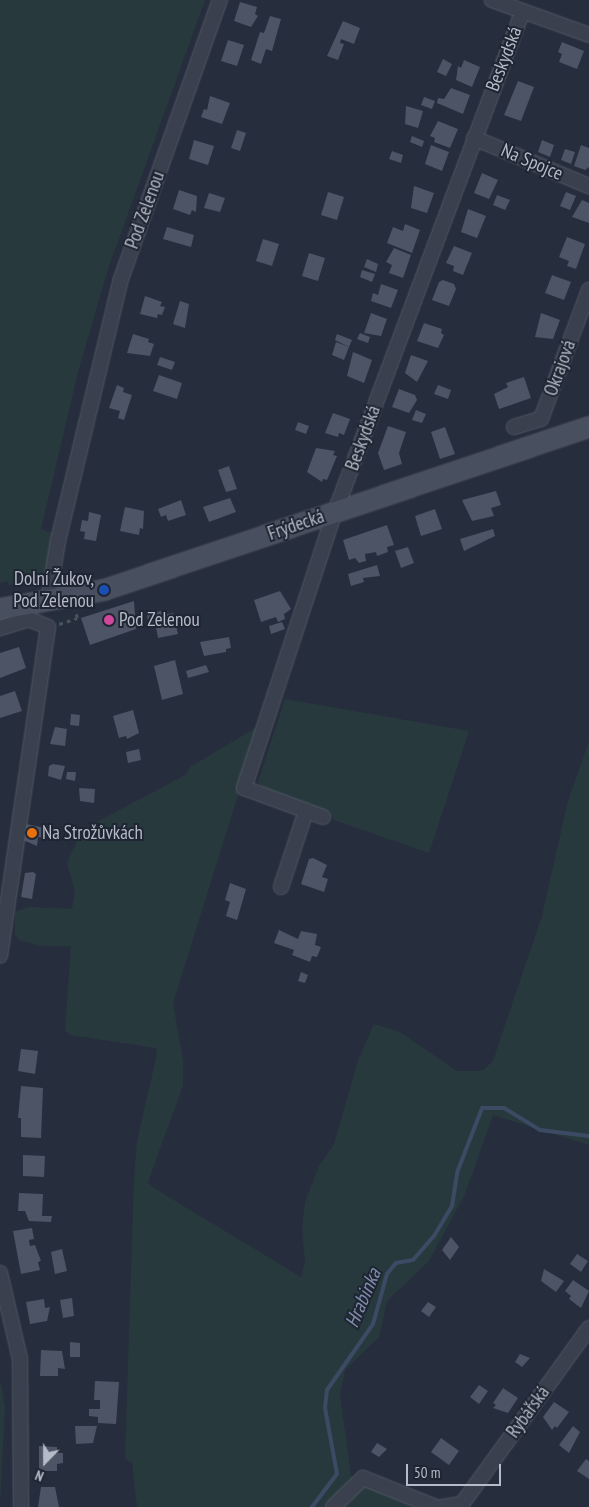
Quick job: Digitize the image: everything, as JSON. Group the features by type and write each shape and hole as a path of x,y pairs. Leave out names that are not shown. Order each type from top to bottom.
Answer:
{"main road":[{"name":"Frýdecká","path":"0,609 104,590 589,427"}],"street":[{"name":"Pod Zelenou","path":"48,601 58,541 120,278 220,0"},
{"path":"492,0 522,13 589,35"},
{"name":"Beskydská","path":"323,817 244,788 335,512 522,13"},
{"name":"Na Spojce","path":"474,138 589,186"},
{"name":"Okrajová","path":"514,427 541,419 589,290"},
{"path":"0,628 29,619 48,627 0,956"},
{"path":"281,887 306,811"},
{"path":"0,1273 20,1359 21,1507"},
{"name":"Rybářská","path":"443,1507 462,1504 589,1328"},
{"path":"332,1507 362,1478 436,1507"}],"path":[{"path":"48,627 77,618 72,597"}],"shaded area":[{"path":"0,0 205,0 108,269 78,372 41,529 54,534 44,580 9,585 7,581 0,583"},
{"path":"285,699 469,731 429,853 334,820 329,812 264,789 258,782"},
{"path":"254,729 258,731 173,1003 183,1061 183,1085 148,1182 152,1187 301,1277 305,1261 302,1230 305,1202 319,1166 334,1144 359,1058 374,1024 400,1032 457,1071 482,1071 493,1061 542,916 568,801 589,741 589,1145 493,1115 465,1194 429,1261 387,1301 379,1337 345,1370 340,1395 351,1476 421,1507 137,1507 132,1462 125,1459 134,1179 137,1141 157,1054 156,1048 70,1035 65,1030 71,946 42,946 19,940 15,935 15,912 28,907 72,909 75,890 67,863 82,830 187,774 190,767"},
{"path":"0,1379 5,1407 0,1507"}],"building":[{"path":"240,2 257,7 255,14 258,16 251,27 234,21"},
{"path":"270,16 281,19 272,51 266,49 261,64 251,60 260,32 264,33"},
{"path":"343,21 360,28 354,44 341,39 340,43 344,44 338,60 327,56"},
{"path":"228,40 244,45 237,66 221,61"},
{"path":"562,42 584,51 577,69 559,62 562,54 558,52"},
{"path":"443,59 452,64 446,76 437,72"},
{"path":"464,60 480,67 472,87 456,80 458,66 461,68"},
{"path":"518,81 534,87 521,121 504,115"},
{"path":"451,88 470,95 463,114 437,103 438,98 444,99"},
{"path":"210,96 230,103 222,124 201,117 204,109 207,110"},
{"path":"424,97 435,101 432,109 421,105"},
{"path":"406,106 423,111 418,128 405,124"},
{"path":"438,121 458,129 450,148 434,142 435,138 430,136"},
{"path":"237,130 246,133 240,151 231,148"},
{"path":"412,136 424,141 422,147 410,142"},
{"path":"194,140 214,146 208,165 189,159"},
{"path":"542,140 554,145 550,157 538,152"},
{"path":"431,145 449,152 442,171 425,164"},
{"path":"581,145 589,148 589,167 585,170 574,166"},
{"path":"565,149 575,152 571,164 561,160"},
{"path":"392,151 403,155 401,163 389,159"},
{"path":"482,173 498,180 489,199 474,193"},
{"path":"414,186 434,193 427,213 411,208"},
{"path":"179,190 197,196 196,212 192,210 190,215 173,209"},
{"path":"328,192 344,197 337,220 321,215"},
{"path":"566,192 576,196 570,210 560,206"},
{"path":"209,193 225,198 220,212 204,208"},
{"path":"497,195 510,200 505,210 493,205"},
{"path":"582,200 589,203 589,223 572,217"},
{"path":"468,209 486,216 477,238 461,232"},
{"path":"405,224 420,230 412,253 387,243 393,227 403,231"},
{"path":"167,227 194,235 191,247 163,239"},
{"path":"567,237 585,244 576,269 567,266 569,261 559,257"},
{"path":"263,239 279,244 272,266 256,261"},
{"path":"454,246 472,253 463,275 453,271 454,266 446,263"},
{"path":"394,248 411,255 403,278 389,273 392,265 386,262"},
{"path":"309,253 325,258 318,281 302,276"},
{"path":"367,259 378,264 376,272 364,267"},
{"path":"362,270 375,274 372,282 360,277"},
{"path":"552,275 571,282 564,300 545,293"},
{"path":"443,280 454,284 456,289 449,306 432,300 439,282"},
{"path":"381,284 398,290 391,308 371,301 373,293 378,295"},
{"path":"145,296 162,302 160,306 165,307 162,315 158,314 157,318 140,314"},
{"path":"180,301 189,304 185,328 173,324"},
{"path":"371,313 387,319 381,336 364,333"},
{"path":"541,313 560,320 553,339 535,337"},
{"path":"424,323 442,329 441,333 444,335 438,348 417,341"},
{"path":"360,333 370,337 368,343 357,339"},
{"path":"133,334 149,339 148,342 154,344 150,356 127,353"},
{"path":"337,334 352,340 349,347 335,340"},
{"path":"336,342 349,347 344,360 332,355"},
{"path":"353,352 372,360 364,383 347,376"},
{"path":"411,355 428,361 417,382 405,373"},
{"path":"160,357 175,362 172,370 157,365"},
{"path":"159,375 182,383 177,399 153,391"},
{"path":"524,377 531,398 499,409 494,394 508,387 506,383"},
{"path":"117,385 124,388 123,392 132,395 124,420 118,418 120,411 109,408"},
{"path":"438,385 451,390 448,399 434,394"},
{"path":"399,389 415,395 417,400 409,413 392,407"},
{"path":"416,410 426,414 422,423 412,420"},
{"path":"333,413 350,419 344,435 339,433 338,437 325,433"},
{"path":"298,422 309,426 306,434 295,430"},
{"path":"388,426 406,432 399,453 402,464 384,470 378,453"},
{"path":"445,427 455,454 440,459 431,432"},
{"path":"316,448 335,451 333,455 337,456 327,480 323,479 322,482 307,472"},
{"path":"229,466 237,489 226,492 218,470"},
{"path":"496,491 501,505 491,508 494,516 472,521 462,500"},
{"path":"230,498 236,512 209,522 203,507"},
{"path":"181,500 186,515 168,521 166,515 161,517 158,509"},
{"path":"125,507 144,511 143,529 140,528 139,535 120,531"},
{"path":"435,509 442,529 421,536 415,516"},
{"path":"89,512 101,515 96,541 84,539 85,532 80,531 82,520 88,521"},
{"path":"387,525 394,545 387,547 388,552 377,556 376,552 365,554 366,561 359,563 355,558 349,560 343,540"},
{"path":"493,529 495,536 464,551 460,539"},
{"path":"408,547 414,563 401,568 395,551"},
{"path":"377,565 380,576 363,578 364,582 351,586 348,574"},
{"path":"280,591 291,609 284,614 285,619 278,622 276,617 261,622 254,600"},
{"path":"134,601 136,629 90,645 81,618"},
{"path":"161,611 162,615 173,613 178,634 158,638 156,627 149,628 147,614"},
{"path":"282,622 285,629 271,634 269,626"},
{"path":"229,637 231,648 226,649 226,652 204,656 200,642"},
{"path":"19,647 26,668 0,678 0,653"},
{"path":"175,660 183,694 162,700 154,666"},
{"path":"206,665 209,672 188,678 186,671"},
{"path":"15,691 22,711 0,718 0,696"},
{"path":"133,710 139,733 127,739 126,736 119,738 113,716"},
{"path":"71,714 80,715 79,726 70,725"},
{"path":"55,727 67,729 65,746 50,744"},
{"path":"139,749 141,760 128,763 126,752"},
{"path":"53,764 65,766 61,780 48,776 49,766"},
{"path":"67,772 76,772 75,781 66,779"},
{"path":"79,788 95,789 94,803 80,801"},
{"path":"26,824 45,828 44,838 38,837 37,846 23,840"},
{"path":"313,858 327,865 322,877 328,879 324,892 301,884 309,859"},
{"path":"33,872 36,874 32,899 21,897 25,873"},
{"path":"230,883 246,889 237,920 226,916 230,902 225,900"},
{"path":"279,930 298,939 301,931 317,934 315,945 321,947 317,957 312,956 310,962 292,955 294,950 274,943"},
{"path":"301,972 308,975 305,983 298,981"},
{"path":"21,1049 38,1051 35,1074 18,1071"},
{"path":"21,1086 43,1088 41,1138 21,1137 21,1118 18,1118"},
{"path":"23,1155 45,1156 44,1177 23,1176"},
{"path":"19,1193 43,1194 42,1216 52,1216 51,1222 29,1221 25,1211 18,1211"},
{"path":"32,1228 34,1239 29,1240 30,1246 35,1245 41,1261 38,1262 40,1270 21,1274 13,1231"},
{"path":"451,1237 459,1247 450,1260 442,1250"},
{"path":"62,1249 67,1271 55,1274 51,1252"},
{"path":"577,1254 588,1261 581,1272 570,1264"},
{"path":"544,1269 564,1281 556,1292 541,1281"},
{"path":"573,1280 589,1291 581,1308 569,1299 571,1296 565,1291"},
{"path":"72,1298 74,1316 63,1318 60,1300"},
{"path":"44,1299 45,1308 50,1307 47,1321 30,1324 26,1302"},
{"path":"428,1302 436,1307 429,1317 421,1311"},
{"path":"70,1342 80,1343 80,1357 70,1357"},
{"path":"41,1350 62,1351 65,1369 58,1368 58,1376 40,1376"},
{"path":"520,1354 530,1358 522,1367 515,1362"},
{"path":"95,1381 119,1382 116,1424 98,1423 98,1417 89,1416 89,1409 100,1409 100,1400 94,1400"},
{"path":"479,1385 488,1391 479,1404 470,1397"},
{"path":"503,1388 518,1398 508,1413 493,1408 496,1405 493,1403"},
{"path":"554,1402 569,1412 557,1428 555,1426 552,1430 543,1417"},
{"path":"75,1426 97,1426 93,1443 76,1444"},
{"path":"573,1426 580,1432 569,1453 559,1445"},
{"path":"441,1438 459,1451 449,1465 431,1452"},
{"path":"377,1443 387,1449 379,1457 371,1452"},
{"path":"39,1446 57,1447 57,1453 63,1453 63,1463 57,1464 57,1471 39,1471"},
{"path":"586,1459 589,1461 589,1479 577,1471"},
{"path":"41,1487 55,1487 59,1507 38,1507"}],"waterway":[{"name":"Hrabinka","path":"312,1507 337,1474 325,1408 327,1390 373,1324 387,1274 396,1263 413,1260 434,1236 452,1206 458,1170 482,1108 504,1108 540,1130 589,1136"}],"place":[{"name":"Dolní Žukov, Pod Zelenou","path":"104,590"},
{"name":"Pod Zelenou","path":"109,620"},
{"name":"Na Strožůvkách","path":"32,833"}]}
